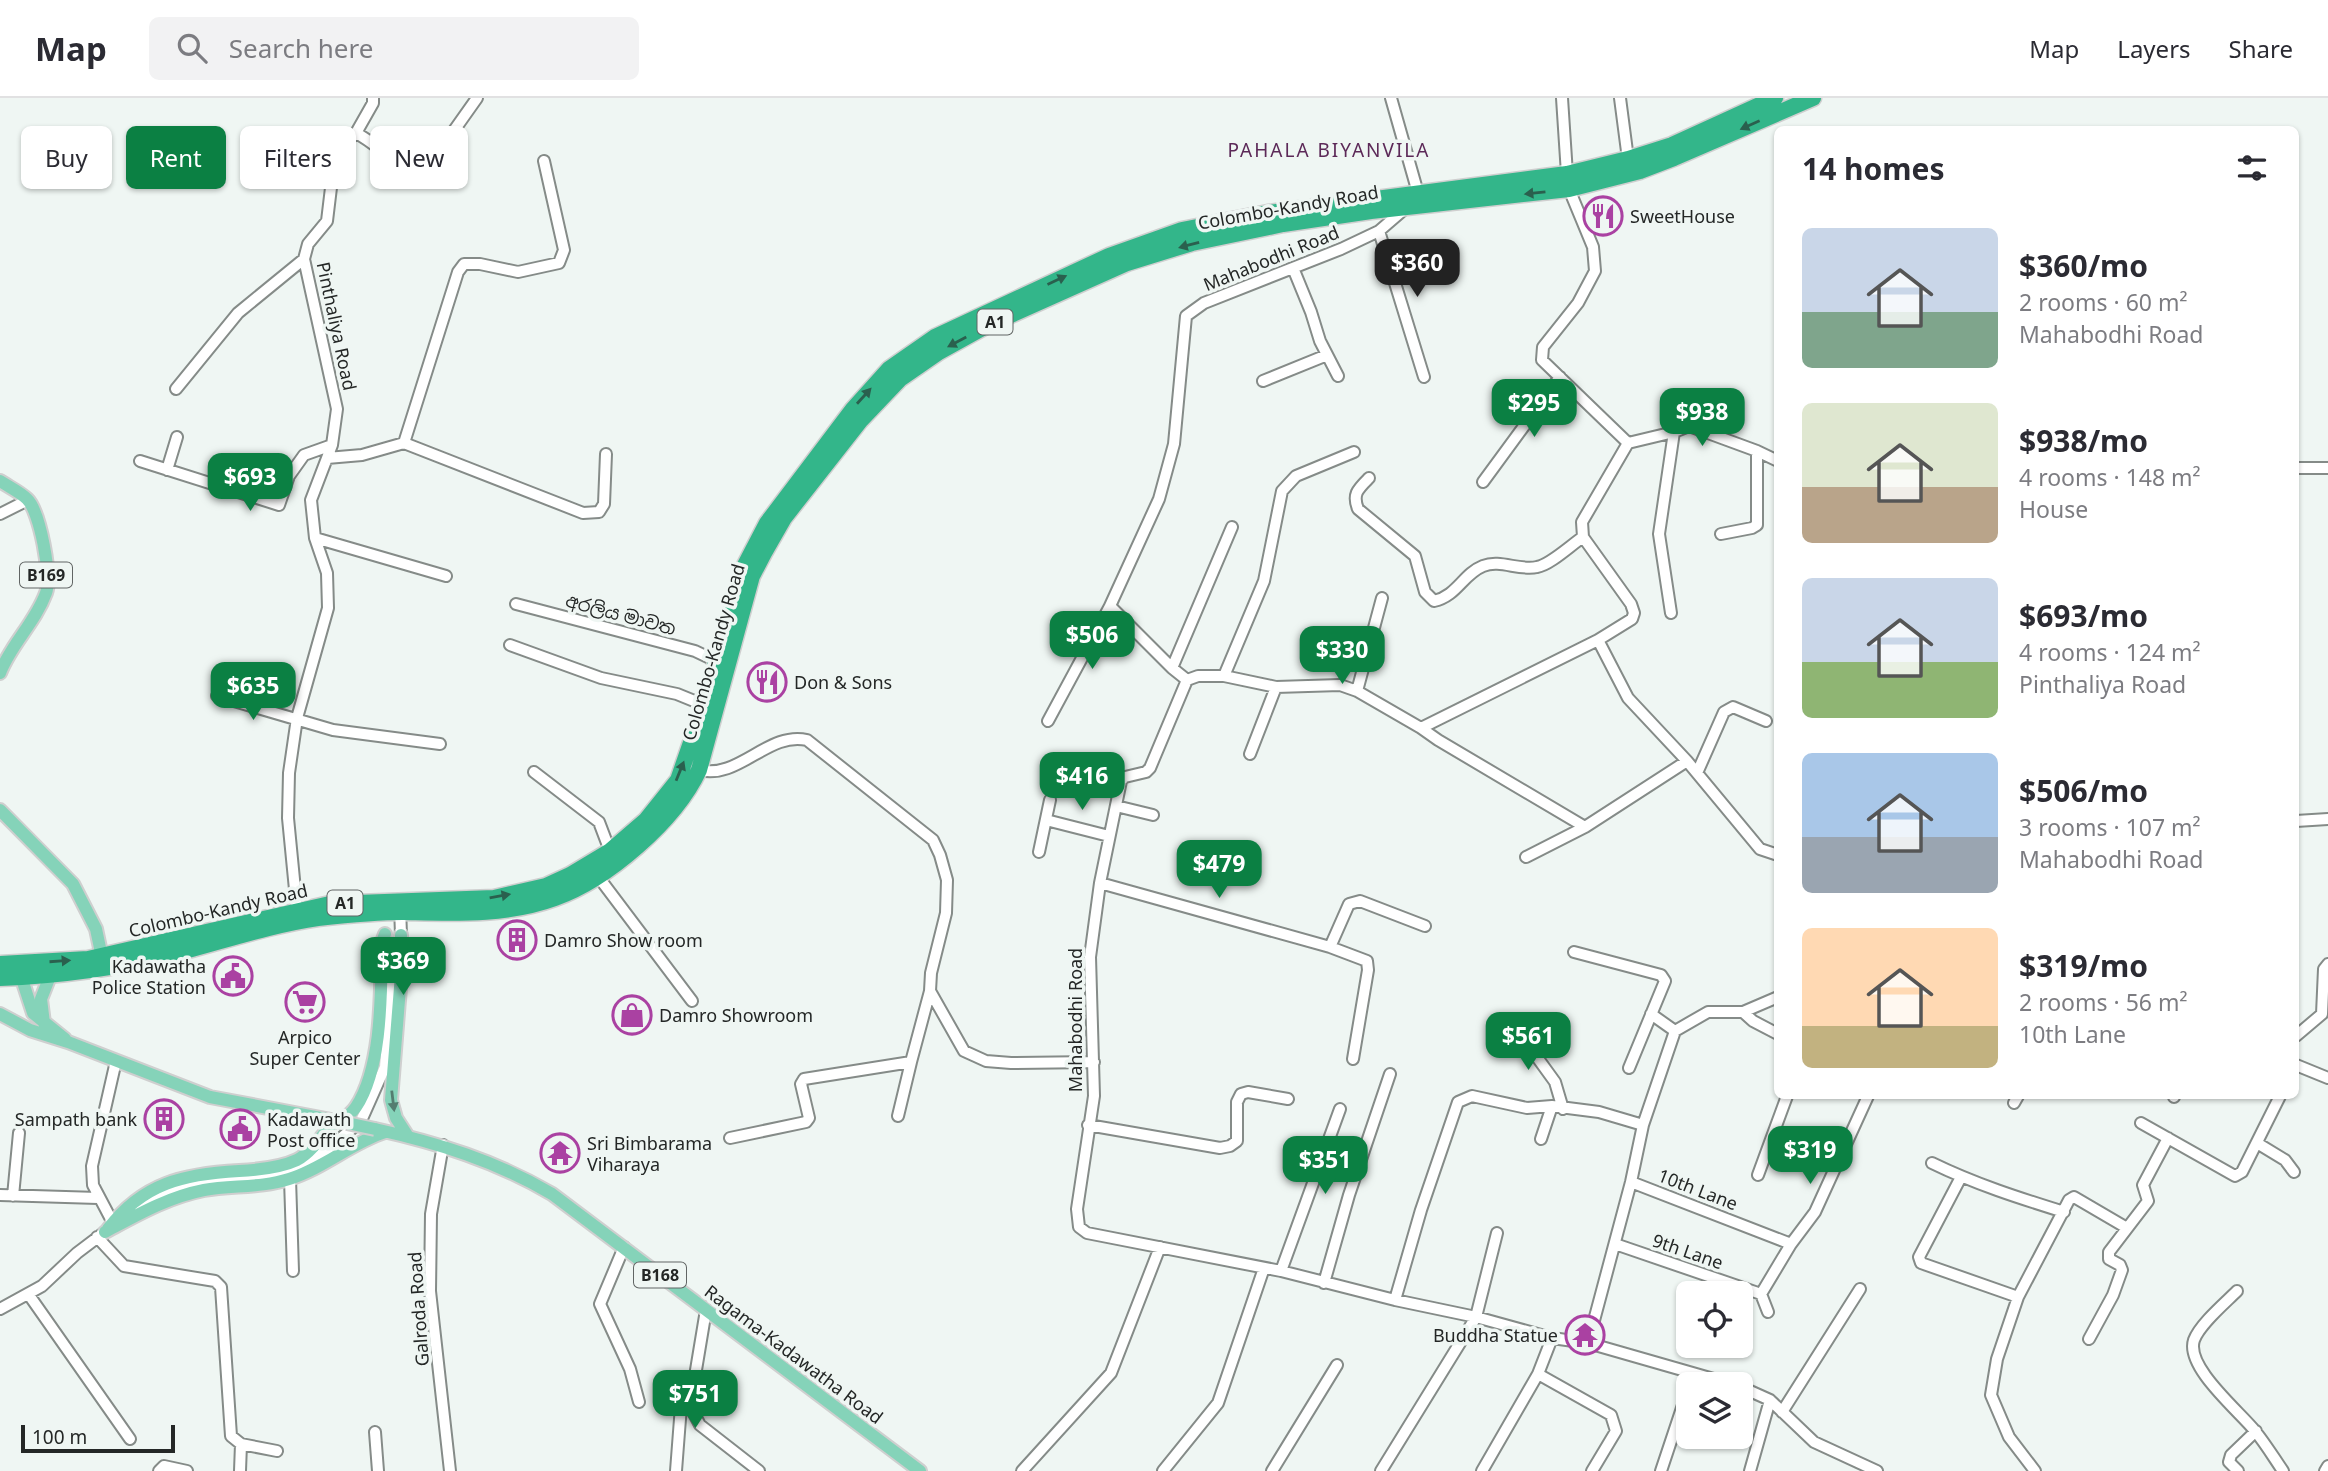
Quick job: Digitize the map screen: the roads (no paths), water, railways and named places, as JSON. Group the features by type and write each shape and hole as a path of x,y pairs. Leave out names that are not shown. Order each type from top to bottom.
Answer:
{"highway":[{"name":"Colombo-Kandy Road","path":"1568,181 1672,145 1775,98"},
{"name":"Colombo-Kandy Road","path":"0,964 50,976 297,910 330,904 479,913 554,899 582,886 629,854 654,832 692,784 699,770 748,590 764,553 784,518 860,421 900,379 939,352 986,326 1127,263 1192,243 1283,223 1416,201 1652,167 1813,98"},
{"name":"Colombo-Kandy Road","path":"0,978 19,970 53,962 103,963 314,919 392,906 505,896 558,880 610,850 646,820 678,780 704,705 742,571 767,523 853,409 889,369 935,337 1109,256 1182,230 1268,213 1416,201"}],"main road":[{"path":"0,481 28,500"},
{"name":"B169","path":"0,673 7,656 36,615 48,590 44,550 36,514 28,500"},
{"path":"0,810 73,884 90,916 103,963"},
{"path":"105,1231 140,1196 175,1180 205,1173 264,1169 297,1160 354,1110 362,1097 377,1048 382,942 385,934"},
{"path":"401,935 400,997 391,1100 396,1118 407,1135"},
{"name":"B168","path":"19,970 33,1013 68,1041"},
{"path":"44,1023 41,999 50,976"},
{"name":"B168","path":"0,1014 55,1040 68,1041"},
{"name":"Ragama-Kadawatha Road","path":"68,1041 210,1097 407,1135 501,1166 552,1194 920,1471"},
{"path":"105,1231 155,1205 183,1195 207,1189 257,1187 290,1179 315,1168 380,1130"}],"street":[{"name":"Pinthaliya Road","path":"356,134 373,103 373,98"},
{"path":"356,134 407,169 419,172 431,163 477,98"},
{"path":"1391,98 1416,201"},
{"path":"1562,98 1568,181 1592,247 1595,271 1578,303 1543,347 1542,360 1628,443"},
{"path":"1620,98 1628,159"},
{"path":"404,443 458,272 464,264 480,264 518,272 559,263 564,250 544,161"},
{"name":"Pinthaliya Road","path":"297,910 288,818 289,773 298,718 328,608 327,573 315,538 311,500 332,445 337,408 304,259 308,244 327,221 331,189"},
{"name":"Mahabodhi Road","path":"1110,606 1159,499 1174,444 1186,316 1204,303 1341,249 1379,231 1416,201"},
{"path":"1379,231 1424,377"},
{"path":"176,389 238,313 304,259"},
{"path":"1293,268 1320,341 1338,376"},
{"path":"1263,381 1327,355"},
{"path":"1483,482 1560,377"},
{"path":"1421,727 1598,640 1632,619 1631,604 1583,537 1582,522 1628,443 1689,426 1774,459"},
{"path":"1671,613 1659,534 1674,432"},
{"path":"167,470 177,437"},
{"path":"327,458 362,455 404,443 583,513 599,512 604,504 606,454"},
{"path":"140,461 279,505 289,476 304,456 332,445"},
{"path":"1721,534 1757,525 1757,451"},
{"path":"1224,676 1264,581 1282,491 1296,476 1354,452"},
{"path":"2299,468 2328,468"},
{"path":"1369,478 1355,492 1354,500 1358,509 1415,556 1425,592 1434,601 1446,598 1483,566 1500,564 1541,567 1583,537"},
{"path":"0,514 28,500"},
{"path":"1172,668 1232,527"},
{"path":"315,538 446,576"},
{"path":"1357,691 1382,598"},
{"name":"අරලිය මාවත","path":"516,604 695,651 716,661"},
{"path":"1048,721 1110,606 1187,680 1198,676 1224,676 1276,687 1340,685 1357,691 1585,827"},
{"path":"1598,640 1628,698 1687,761 1760,849 1774,854"},
{"path":"509,645 601,678 677,694 704,705"},
{"name":"Mahabodhi Road","path":"1187,680 1150,768 1146,772 1123,779 1109,836 1090,957 1094,1096 1077,1209 1079,1227 1087,1233 1281,1271 1476,1317 1552,1338 1588,1343 1676,1376"},
{"path":"1250,754 1276,687"},
{"path":"217,696 333,730 440,744"},
{"path":"1697,773 1724,712 1729,708 1734,707 1766,721"},
{"path":"699,770 712,773 726,770 784,740 795,737 807,740 933,841 947,880 946,913 931,973 930,991 898,1116"},
{"path":"1526,857 1585,827 1687,761"},
{"path":"534,772 599,822 610,850"},
{"path":"1040,852 1050,800"},
{"path":"1116,806 1153,815"},
{"path":"2299,821 2328,819"},
{"path":"1046,820 1109,836"},
{"path":"597,875 692,1001"},
{"path":"1100,883 1330,947 1367,961 1368,970 1353,1059"},
{"path":"1330,947 1349,904 1354,901 1425,926"},
{"path":"374,1093 382,1050 387,995 389,942 385,934 392,906"},
{"path":"0,1309 29,1295 105,1231 145,1204 177,1188 204,1182 262,1177 301,1168 361,1121 385,1067 395,949 401,935 392,906"},
{"path":"1574,952 1661,975 1665,981 1629,1068"},
{"path":"2299,1033 2322,1014 2324,969 2328,964"},
{"path":"930,991 964,1051 986,1061 1094,1062"},
{"path":"1588,1343 1631,1182 1643,1125 1675,1031 1709,1012 1743,1012 1774,1000"},
{"path":"1743,1012 1753,1021 1774,1032"},
{"path":"1651,1014 1675,1031"},
{"path":"1513,1024 1555,1082 1558,1108 1541,1139"},
{"path":"116,1061 92,1166 93,1185 105,1231 124,1266 215,1282 221,1287 231,1436 241,1444 277,1451"},
{"path":"730,1138 806,1122 809,1118 801,1084 804,1079 911,1062"},
{"path":"2299,1066 2328,1078"},
{"path":"1324,1283 1349,1195 1390,1074"},
{"path":"1088,1125 1220,1148 1237,1141 1237,1102 1241,1094 1248,1092 1288,1100"},
{"path":"1395,1300 1421,1210 1458,1102 1472,1096 1527,1108 1599,1112 1643,1125"},
{"path":"1758,1175 1786,1099"},
{"path":"1768,1312 1755,1293 1815,1212 1867,1099"},
{"path":"2141,1123 2235,1176 2242,1172 2279,1099"},
{"path":"1281,1271 1340,1110"},
{"path":"13,1196 19,1133"},
{"path":"2089,1339 2113,1295 2122,1270 2120,1265 2109,1259 2109,1252 2148,1201 2143,1185 2168,1138"},
{"path":"2257,1143 2285,1160 2294,1172"},
{"name":"Galroda Road","path":"443,1145 431,1213 430,1291 450,1471"},
{"path":"1933,1163 1961,1177 2064,1212"},
{"path":"1961,1177 1919,1257 1921,1263 2018,1297"},
{"path":"290,1179 293,1271"},
{"name":"10th Lane","path":"1631,1182 1791,1244"},
{"path":"0,1195 98,1198"},
{"path":"2035,1471 2009,1437 1991,1395 1997,1359 2018,1297 2069,1200 2074,1197 2127,1228"},
{"path":"1381,1471 1476,1317 1497,1233"},
{"name":"9th Lane","path":"1615,1244 1755,1293"},
{"path":"624,1247 600,1304 630,1369 639,1402"},
{"path":"1022,1471 1111,1373 1160,1247"},
{"path":"1163,1471 1218,1404 1264,1268"},
{"path":"1782,1412 1860,1289"},
{"path":"2237,1291 2199,1331 2194,1341 2193,1353 2204,1374 2256,1431 2283,1471"},
{"path":"29,1295 130,1439"},
{"path":"706,1310 690,1406 700,1425 759,1471"},
{"path":"1482,1471 1538,1374 1552,1338"},
{"path":"1272,1471 1337,1364"},
{"path":"1538,1374 1611,1415 1616,1431 1592,1471"},
{"path":"676,1471 682,1393 693,1381"},
{"path":"1753,1392 1770,1400 1814,1442 1877,1471"},
{"path":"1749,1471 1770,1400"},
{"path":"1661,1471 1676,1426"},
{"path":"2238,1471 2228,1462 2231,1455 2256,1431"},
{"path":"375,1432 378,1471"},
{"path":"240,1471 241,1444"},
{"path":"159,1471 164,1466 187,1471"},
{"path":"2325,1471 2328,1466"}],"place":[{"name":"SweetHouse","path":"1603,216"},
{"name":"Don & Sons","path":"767,682"},
{"name":"Damro Show room","path":"517,940"},
{"name":"Kadawatha Police Station","path":"233,976"},
{"name":"Arpico Super Center","path":"305,1002"},
{"name":"Damro Showroom","path":"632,1015"},
{"name":"Sampath bank","path":"164,1119"},
{"name":"Kadawath Post office","path":"240,1129"},
{"name":"Sri Bimbarama Viharaya","path":"560,1153"},
{"name":"Buddha Statue","path":"1585,1335"}],"district":[{"name":"PAHALA BIYANVILA","path":"1329,150"}]}
